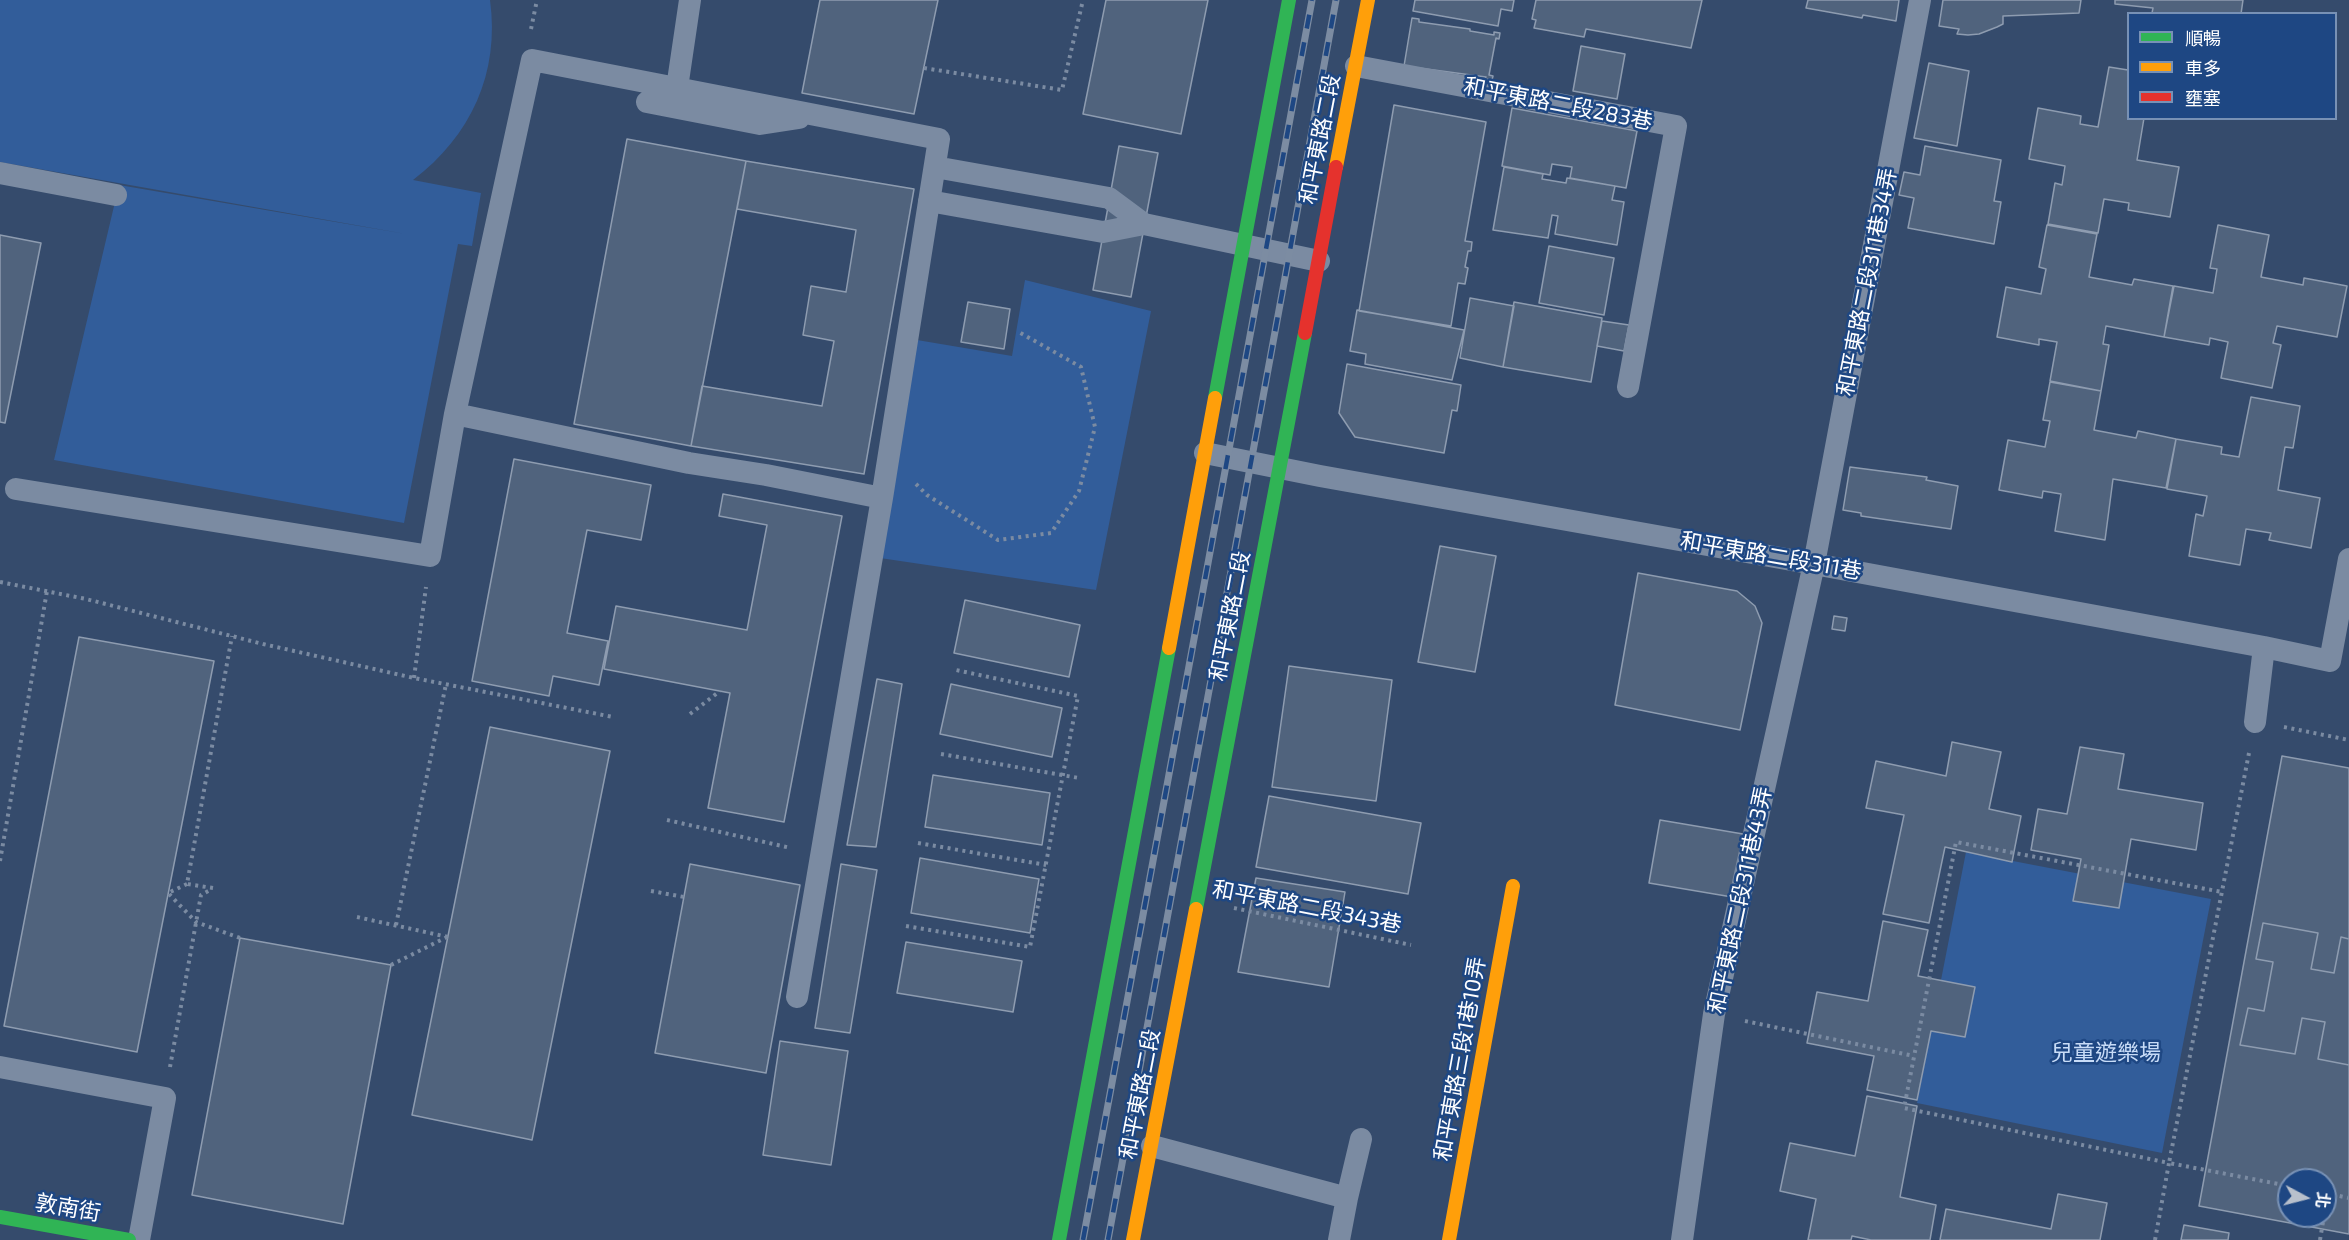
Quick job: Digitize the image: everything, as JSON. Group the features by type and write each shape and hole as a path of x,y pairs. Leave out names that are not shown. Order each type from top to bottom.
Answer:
{"main road":[{"path":"1059,1240 1290,0"},
{"name":"和平東路二段","path":"1134,1240 1368,0"},
{"name":"和平東路三段1巷10弄","path":"1449,1240 1513,886"},
{"name":"敦南街","path":"0,1217 129,1240"}],"lane":[{"path":"677,88 690,0"},
{"name":"和平東路二段311巷34弄","path":"1814,564 1920,0"},
{"path":"16,489 430,556 454,414 532,60 939,139 882,498 797,997"},
{"name":"和平東路二段283巷","path":"1356,66 1676,126 1628,387"},
{"path":"647,102 760,124 815,115"},
{"path":"935,167 1109,198 1144,224"},
{"path":"0,173 116,195"},
{"path":"929,201 1103,232 1144,224 1319,261"},
{"path":"454,414 689,463 766,475 882,498"},
{"path":"626,438 744,460 766,475"},
{"name":"和平東路二段311巷","path":"1205,453 2330,661 2349,559"},
{"name":"和平東路二段311巷43弄","path":"1682,1240 1714,1014 1814,564"},
{"path":"2255,722 2264,647"},
{"path":"0,1067 165,1098 139,1240"},
{"path":"1339,1240 1361,1139"},
{"path":"1152,1146 1347,1198"}],"path":[{"path":"924,68 1062,90 1083,0"},
{"path":"888,457 927,495 998,540 1051,532 1079,491 1095,427 1081,367 1017,331"},
{"path":"414,678 430,556"},
{"path":"0,582 86,599 414,678 613,717"},
{"path":"0,861 47,591"},
{"path":"187,884 232,636"},
{"path":"906,926 1030,947 1078,696 956,670"},
{"path":"396,925 446,684"},
{"path":"690,714 720,691"},
{"path":"2155,1240 2255,722 2349,740"},
{"path":"941,753 1063,777 1079,778"},
{"path":"667,820 821,855"},
{"path":"2222,892 1956,842 1904,1108 2277,1184"},
{"path":"918,843 1046,865"},
{"path":"165,1098 196,922 201,895 213,888 187,884 168,893 196,922 240,938"},
{"path":"651,891 684,897"},
{"name":"和平東路二段343巷","path":"1198,902 1411,945"},
{"path":"357,917 448,937 391,965"},
{"path":"1714,1014 1914,1056"}],"green space":[{"path":"0,0 490,0 492,27 490,53 477,101 451,144 413,180 481,193 472,246 458,244 404,523 54,460 119,185 406,234 0,162"},
{"path":"1025,280 1151,311 1096,590 880,558 917,340 1012,356"},
{"name":"兒童遊樂場","path":"1966,852 2211,899 2162,1153 1917,1103"}],"building":[{"path":"820,0 938,0 914,114 802,93"},
{"path":"1106,0 1208,0 1181,134 1083,114"},
{"path":"1415,0 1514,0 1512,11 1501,9 1498,26 1413,11"},
{"path":"1536,0 1702,0 1691,48 1586,29 1584,37 1534,28 1536,20 1532,19"},
{"path":"1808,0 1899,0 1896,21 1863,15 1862,18 1806,8"},
{"path":"1943,0 2081,0 2079,13 2003,16 2003,24 1979,34 1968,35 1957,34 1959,29 1939,26"},
{"path":"2115,0 2243,0 2241,12 2152,12 2153,8 2115,4"},
{"path":"1412,18 1419,19 1419,22 1470,29 1470,31 1494,35 1494,32 1500,33 1499,39 1496,38 1489,75 1493,76 1492,80 1485,79 1486,77 1404,66"},
{"path":"1581,46 1625,54 1617,99 1573,91"},
{"path":"1929,63 1969,71 1957,146 1914,138"},
{"path":"2109,67 2127,70 2127,120 2144,120 2137,160 2179,167 2170,217 2128,210 2129,203 2104,199 2098,233 2048,224 2055,183 2062,185 2065,166 2029,159 2038,108 2081,116 2080,124 2098,127"},
{"path":"1394,105 1486,122 1465,241 1472,242 1471,251 1468,251 1465,267 1468,268 1465,284 1458,283 1451,326 1359,311"},
{"path":"1512,108 1637,131 1626,188 1570,178 1572,167 1552,164 1550,175 1502,166"},
{"path":"627,139 746,161 691,446 574,424"},
{"path":"1119,146 1158,153 1131,297 1093,290"},
{"path":"1925,146 2001,160 1994,201 2001,202 1994,244 1908,228 1914,198 1899,195 1904,172 1920,175"},
{"path":"746,161 914,189 864,474 691,446 702,386 822,406 834,341 803,335 811,286 846,292 856,230 737,209"},
{"path":"1504,167 1543,174 1542,179 1566,183 1567,178 1615,186 1612,200 1624,202 1617,245 1555,234 1558,216 1552,215 1548,238 1493,230"},
{"path":"2047,225 2097,234 2089,277 2132,285 2134,279 2173,286 2164,337 2106,326 2103,344 2109,345 2101,391 2050,381 2057,342 2039,339 2039,345 1997,337 2006,287 2041,294 2046,269 2039,267"},
{"path":"2218,225 2269,235 2261,277 2303,285 2304,278 2347,286 2337,337 2277,326 2273,343 2281,345 2272,388 2221,378 2228,342 2210,338 2209,345 2164,337 2174,286 2213,293 2217,269 2210,268"},
{"path":"0,235 41,243 5,423 0,422"},
{"path":"1549,246 1614,258 1604,315 1539,303"},
{"path":"1470,298 1514,306 1503,367 1460,358"},
{"path":"968,302 1010,309 1004,349 961,342"},
{"path":"1514,302 1602,318 1591,382 1503,367"},
{"path":"1357,310 1464,330 1452,380 1365,364 1366,354 1350,351"},
{"path":"1602,321 1629,325 1624,351 1597,346"},
{"path":"1347,364 1461,385 1457,411 1452,410 1444,453 1355,437 1339,413"},
{"path":"2050,382 2101,391 2094,430 2136,438 2138,431 2176,439 2166,488 2113,479 2105,540 2055,531 2061,494 2043,491 2042,498 1999,490 2008,440 2045,447 2050,421 2043,420"},
{"path":"2251,397 2300,406 2293,448 2285,447 2278,490 2320,498 2311,548 2269,540 2271,533 2246,529 2240,565 2189,556 2196,514 2203,516 2207,496 2167,489 2176,439 2222,447 2221,454 2239,457"},
{"path":"514,459 651,485 641,540 587,530 567,633 608,641 599,685 553,676 549,696 472,681"},
{"path":"1850,467 1927,477 1926,480 1958,486 1951,529 1861,516 1861,513 1843,510"},
{"path":"723,494 842,516 784,822 708,808 730,693 604,669 616,606 747,630 767,525 719,516"},
{"path":"1440,546 1496,556 1475,672 1418,662"},
{"path":"1638,573 1737,591 1755,606 1762,623 1740,730 1615,705"},
{"path":"965,600 1080,625 1069,677 954,653"},
{"path":"1834,616 1847,618 1845,631 1832,629"},
{"path":"79,637 214,661 137,1052 4,1026"},
{"path":"1289,666 1392,680 1376,801 1272,787"},
{"path":"877,679 902,684 876,847 847,845"},
{"path":"951,684 1062,708 1052,757 940,734"},
{"path":"490,727 610,751 532,1140 412,1115"},
{"path":"1952,742 2001,752 1989,809 2021,816 2012,862 1945,847 1929,923 1883,914 1904,815 1866,808 1876,761 1946,776"},
{"path":"2080,747 2124,754 2118,789 2203,803 2196,850 2131,839 2119,908 2073,901 2081,859 2031,850 2038,809 2067,814"},
{"path":"2282,756 2349,768 2349,939 2341,937 2334,973 2311,969 2318,933 2263,923 2256,959 2273,962 2264,1011 2248,1008 2240,1045 2295,1054 2302,1018 2325,1022 2318,1059 2349,1065 2349,1234 2317,1228 2337,1228 2337,1168 2277,1168 2277,1221 2199,1206"},
{"path":"933,775 1050,793 1042,845 925,827"},
{"path":"1269,796 1421,823 1408,894 1256,867"},
{"path":"1660,820 1749,835 1738,898 1649,883"},
{"path":"920,858 1039,879 1030,933 911,913"},
{"path":"690,864 800,885 766,1073 655,1053"},
{"path":"841,864 877,870 850,1033 815,1028"},
{"path":"1256,878 1345,892 1329,987 1238,972"},
{"path":"1883,921 1928,930 1918,976 1975,987 1965,1037 1931,1031 1917,1100 1867,1090 1874,1056 1807,1043 1817,992 1868,1001"},
{"path":"2263,923 2318,933 2311,969 2334,973 2341,937 2349,939 2349,1065 2318,1059 2325,1022 2302,1018 2295,1054 2240,1045 2248,1008 2264,1011 2273,962 2256,959"},
{"path":"240,938 391,965 343,1224 192,1195"},
{"path":"906,942 1022,961 1013,1012 897,993"},
{"path":"780,1041 848,1051 831,1165 763,1155"},
{"path":"1867,1096 1917,1106 1900,1197 1936,1205 1930,1240 1871,1240 1852,1236 1851,1240 1808,1240 1816,1199 1780,1191 1790,1143 1855,1156"},
{"path":"2058,1194 2107,1203 2100,1240 1940,1240 1946,1209 2051,1229"},
{"path":"2184,1225 2229,1233 2228,1240 2181,1240"}],"railway":[{"path":"1083,1240 1312,0"},
{"path":"1108,1240 1336,0"}],"traffic: fast":[{"path":"1215,398 1289,0"},
{"path":"1196,909 1305,333"},
{"path":"1059,1240 1169,648"},
{"path":"0,1217 129,1240"}],"traffic: slow":[{"path":"1336,167 1368,0"},
{"path":"1169,648 1215,398"},
{"path":"1449,1240 1513,886"},
{"path":"1133,1240 1196,909"}],"traffic: jam":[{"path":"1305,333 1336,167"}]}
